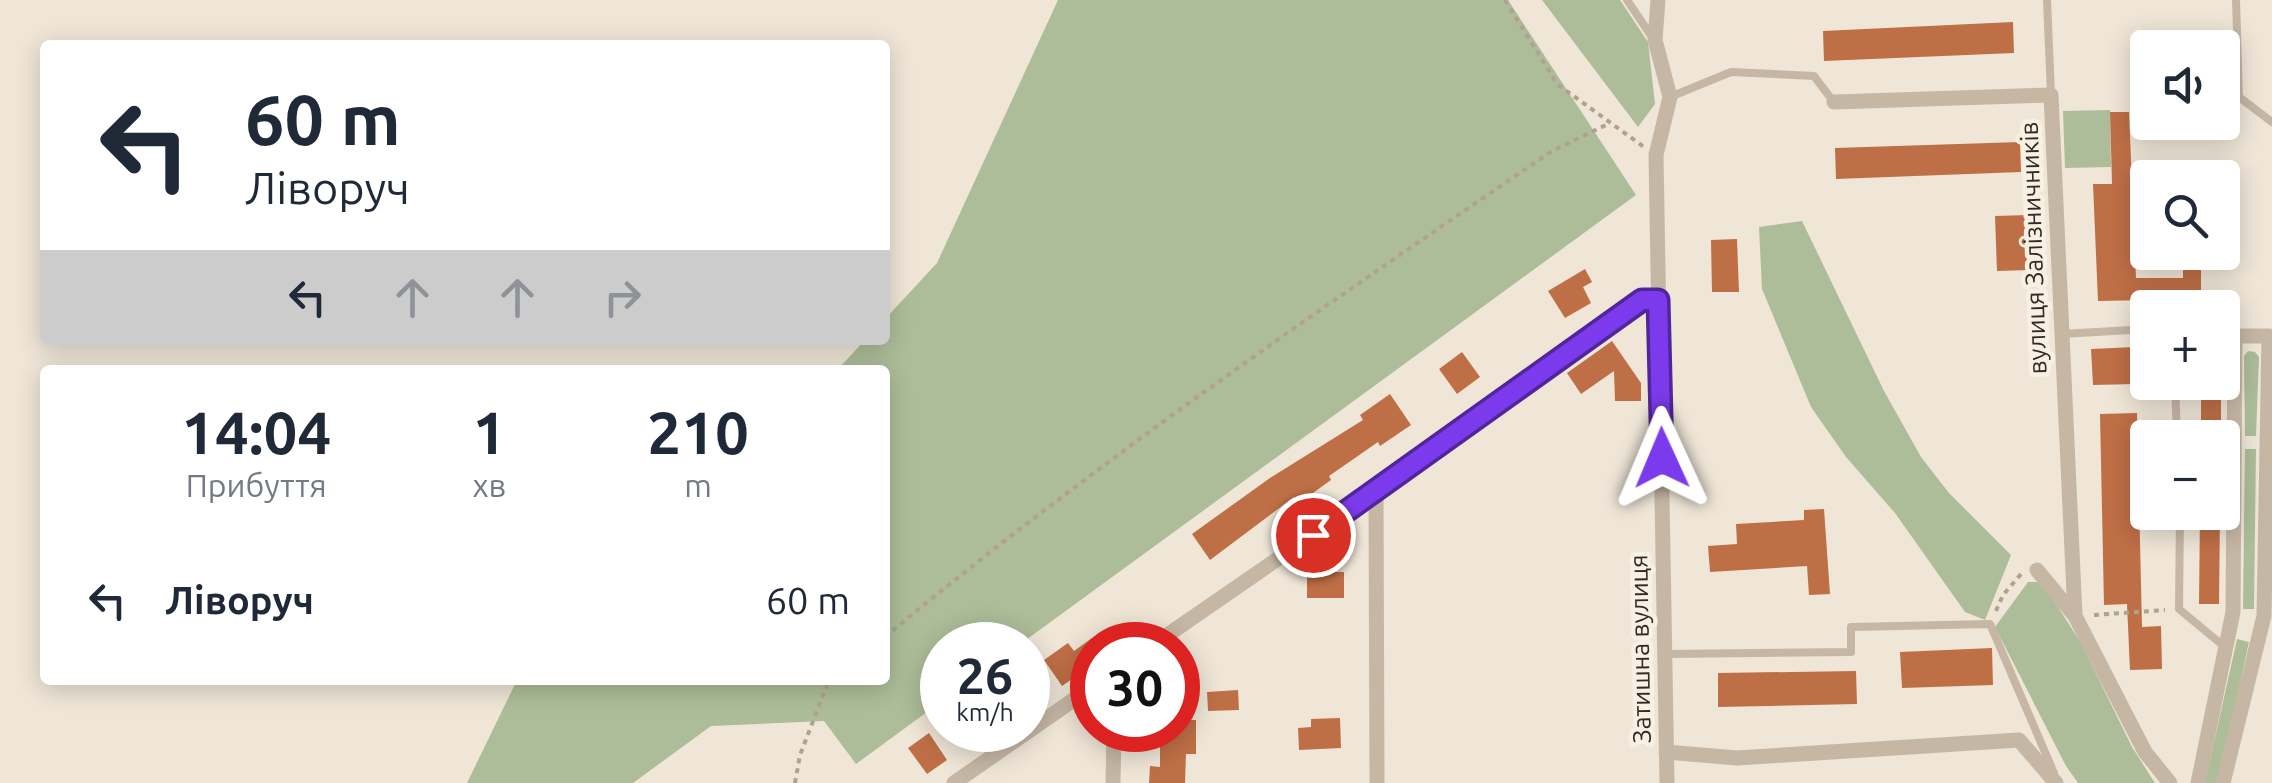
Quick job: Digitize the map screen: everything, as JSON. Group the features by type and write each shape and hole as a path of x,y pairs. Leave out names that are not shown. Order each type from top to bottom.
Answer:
{"street":[{"path":"1658,0 1655,40 1670,97"},
{"name":"вулиця Залізничників","path":"1834,102 2051,95 2075,616"},
{"name":"Затишна вулиця","path":"1667,783 1656,155 1670,97"},
{"path":"1187,622 1642,300 1658,300"},
{"path":"2224,783 2264,616 2269,336 2240,335"},
{"path":"2198,783 2233,612 2230,400"},
{"path":"1376,490 1377,783"},
{"path":"2037,570 2075,616 2146,752 2170,783"},
{"path":"954,783 1070,702"},
{"path":"1666,752 1738,758 2019,740 2057,783"},
{"path":"1113,783 1114,752"}],"lane":[{"path":"1627,0 1655,40"},
{"path":"2047,0 2051,95"},
{"path":"2236,0 2239,97 2272,122"},
{"path":"1670,97 1731,72 1814,76 1834,102"},
{"path":"2061,334 2130,330"},
{"path":"2180,530 2179,610 2226,648"},
{"path":"1666,654 1851,652 1851,627 1990,624 2057,783"}],"path":[{"path":"1505,0 1557,84 1656,155"},
{"path":"890,634 998,544 1222,377 1552,151 1610,123"},
{"path":"1990,624 2002,596 2024,570 2037,570"},
{"path":"2075,616 2179,610"},
{"path":"795,783 800,755 828,685"}],"green space":[{"path":"1058,0 1508,0 1636,195 1050,622 920,622 920,717 856,764 824,721 711,726 633,783 467,783 515,685 890,685 890,365 842,365 860,345 890,345 890,314 937,263"},
{"path":"1542,0 1620,0 1648,42 1655,104 1638,127"},
{"path":"2110,110 2111,167 2065,168 2063,111"},
{"path":"1802,221 1884,391 1921,457 1949,493 2011,555 1985,620 1965,612 1895,513 1846,457 1811,407 1762,289 1759,227"},
{"path":"2248,351 2259,357 2256,436 2245,436 2244,356"},
{"path":"2245,449 2256,449 2254,609 2243,609"},
{"path":"2028,582 2042,582 2081,643 2132,747 2155,783 2078,783 2066,766 1995,627"},
{"path":"2237,639 2249,642 2218,783 2205,783"}],"building":[{"path":"2013,22 2014,53 1824,61 1823,31"},
{"path":"2110,112 2129,112 2130,270 2136,270 2136,278 2183,278 2183,270 2201,270 2201,290 2130,290 2130,300 2098,301 2093,184 2112,184"},
{"path":"2020,142 2021,172 1836,179 1835,148"},
{"path":"2028,215 2029,270 1997,271 1995,216"},
{"path":"1737,239 1739,292 1712,292 1711,240"},
{"path":"1585,269 1592,282 1583,287 1591,303 1565,318 1548,291"},
{"path":"1612,341 1641,383 1641,401 1615,401 1614,371 1581,394 1567,373"},
{"path":"2130,347 2130,384 2093,385 2091,349"},
{"path":"1462,352 1480,377 1457,394 1439,369"},
{"path":"1390,394 1411,425 1329,476 1331,480 1299,503 1294,497 1210,560 1192,534 1270,478 1363,420 1360,415"},
{"path":"2201,400 2221,400 2221,420 2201,420"},
{"path":"2137,413 2137,420 2130,420 2130,530 2140,530 2142,627 2161,626 2162,669 2130,670 2127,604 2104,605 2100,414"},
{"path":"1824,509 1830,594 1809,595 1807,566 1710,572 1708,546 1737,544 1736,524 1804,520 1804,510"},
{"path":"2200,530 2220,530 2219,604 2199,604"},
{"path":"1307,559 1330,559 1329,572 1344,572 1344,598 1307,598"},
{"path":"1068,643 1070,680 1062,686 1050,669 1050,656"},
{"path":"1992,648 1993,685 1902,688 1900,652"},
{"path":"1856,671 1857,704 1718,707 1718,673"},
{"path":"1238,690 1239,710 1208,711 1207,692"},
{"path":"1340,718 1341,748 1299,750 1298,728 1311,727 1311,719"},
{"path":"920,739 920,752 942,752 947,760 927,774 908,748"},
{"path":"1160,752 1196,752 1186,754 1185,783 1149,783 1150,766 1160,767"}],"route":[{"path":"1313,535 1642,300 1658,300 1662,458"}]}
